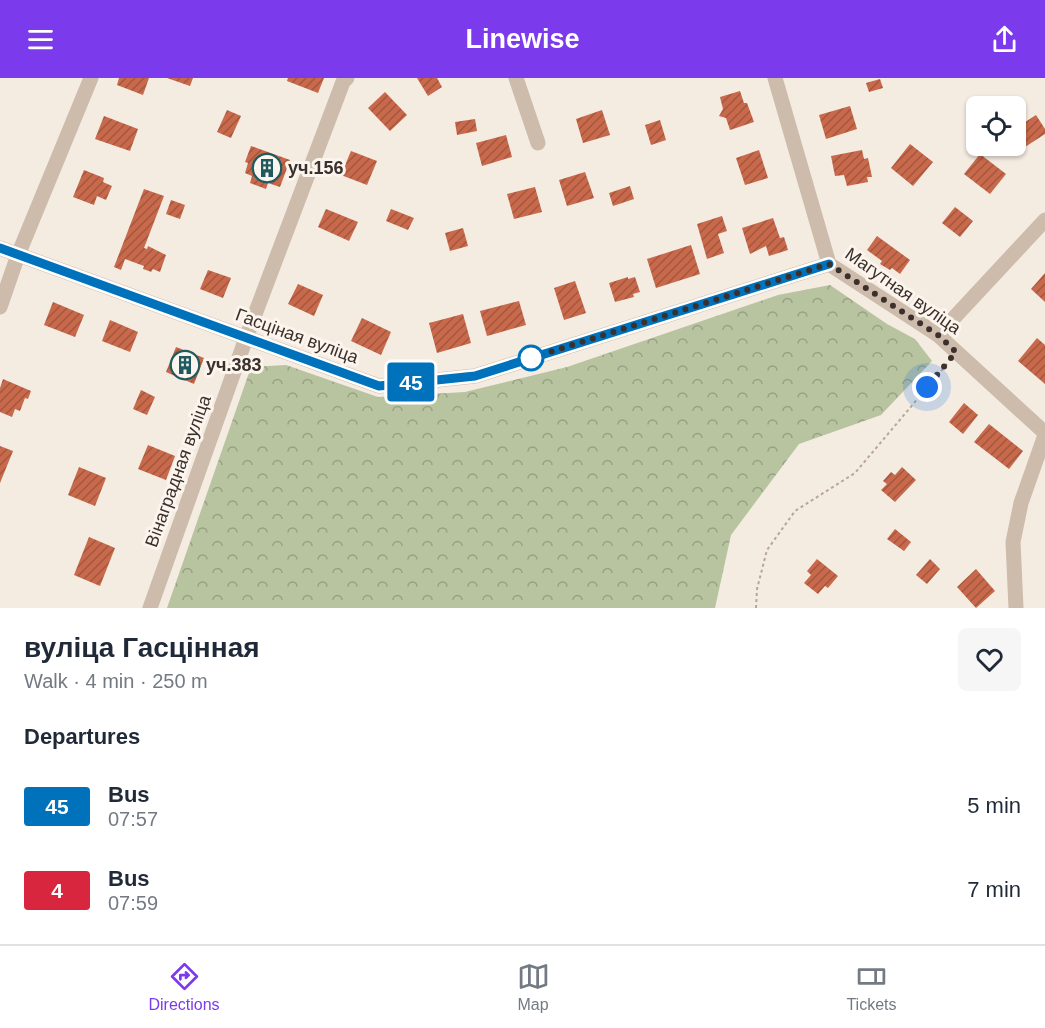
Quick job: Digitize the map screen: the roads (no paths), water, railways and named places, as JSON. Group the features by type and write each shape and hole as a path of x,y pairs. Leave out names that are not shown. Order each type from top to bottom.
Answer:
{"street":[{"path":"0,307 18,255 91,78"},
{"name":"Вінаградная вуліца","path":"150,608 246,338 343,82 347,78"},
{"path":"516,78 538,143"},
{"name":"Магутная вуліца","path":"775,78 829,264 938,335 1045,434"},
{"path":"938,335 1045,220"},
{"name":"Гасціная вуліца","path":"0,248 379,386 475,376 829,264"},
{"path":"1016,608 1013,542 1021,503 1045,434"}],"place":[{"name":"уч.156","path":"267,168"},
{"name":"уч.383","path":"185,365"}]}
